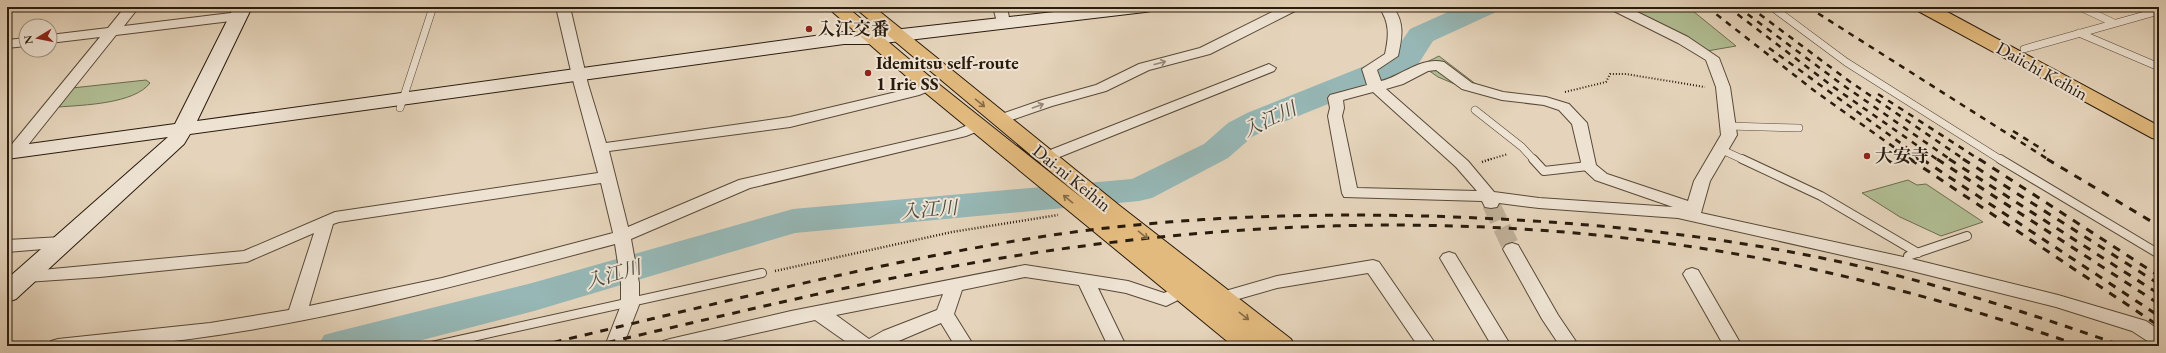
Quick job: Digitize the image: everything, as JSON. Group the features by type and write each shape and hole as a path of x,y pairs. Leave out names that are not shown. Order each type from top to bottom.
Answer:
{"highway":[{"name":"Dai-ni Keihin","path":"836,7 876,38 929,86 1250,346"},
{"name":"Dai-ni Keihin","path":"863,7 1112,211 1282,346"},
{"name":"Daiichi Keihin","path":"1924,7 2159,134"},
{"name":"Daiichi Keihin","path":"1948,7 2159,120"}],"street":[{"path":"9,156 132,7"},
{"path":"563,7 580,79 600,148 622,236 630,283 630,302 625,320 614,346"},
{"path":"9,156 580,79 855,47 876,38 1002,15 1145,7"},
{"path":"1001,120 1046,103 1101,88 1144,67 1205,51 1292,7"},
{"path":"1386,7 1391,14 1397,33 1391,56 1369,69 1375,86 1465,167 1485,190 1489,200"},
{"path":"1617,7 1683,40 1712,58 1723,90 1730,135 1702,180 1693,212"},
{"path":"58,38 241,12"},
{"path":"7,293 180,134 241,12"},
{"path":"7,44 18,43"},
{"path":"1693,212 1678,213 1350,192 1335,116 1337,108 1335,98 1398,81 1424,67 1439,65 1467,86 1502,96 1552,103 1564,107 1579,123 1589,162 1588,166 1601,178 1693,212 1913,258 2139,326 2159,339"},
{"path":"1046,156 1108,134 1269,68"},
{"path":"600,148 790,122 914,92 929,86"},
{"path":"58,346 210,330 297,315 442,284 622,236 745,184 961,133 978,126"},
{"path":"26,276 100,271 247,256 335,218 607,177"},
{"path":"297,315 326,221"},
{"path":"7,246 62,244"},
{"path":"1512,249 1551,319 1570,346"},
{"path":"1449,258 1502,346"},
{"path":"1221,298 1277,282 1373,266 1428,346"},
{"path":"670,346 819,313 1025,271 1128,287 1166,300 1182,291"},
{"path":"1692,274 1733,346"},
{"path":"1085,280 1117,346"},
{"path":"955,285 945,314 958,344"},
{"path":"819,313 866,346"},
{"path":"872,346 890,336 945,314"}],"lane":[{"path":"402,103 433,7"},
{"path":"1772,7 1859,70 2004,162 2159,254"},
{"path":"2080,7 2114,22"},
{"path":"2024,49 2159,8"},
{"path":"2079,33 2159,67"},
{"path":"1474,110 1524,149 1544,171 1588,166"},
{"path":"1728,126 1799,128"},
{"path":"1720,149 1821,196 1913,258 1967,236"},
{"path":"432,346 762,273"}],"path":[{"path":"1552,103 1558,94 1606,82 1610,74 1626,74 1723,90"},
{"path":"1465,167 1524,149"},
{"path":"762,273 952,232 1063,215"}],"green space":[{"path":"1628,7 1688,7 1736,46 1707,51"},
{"path":"1439,56 1477,85 1469,90 1438,77 1421,65"},
{"path":"146,80 150,83 142,90 121,99 94,104 59,107 72,88"},
{"path":"1908,180 1917,185 1926,184 1983,222 1941,236 1900,217 1862,193"}],"waterway":[{"name":"入江川","path":"339,346 534,297 793,221 1139,190 1216,151 1240,130 1259,120 1404,62 1421,35 1484,7"}],"tunnel":[{"path":"1491,204 1512,249"}],"railway":[{"path":"1707,7 1816,92 1912,160"},
{"path":"1728,7 1832,86 1938,160"},
{"path":"1738,7 1840,83 1951,160"},
{"path":"1750,7 1849,81 1965,160"},
{"path":"1808,7 2049,160"},
{"path":"1769,48 1924,160"},
{"path":"1878,94 1980,160"},
{"path":"2013,131 2045,151"},
{"path":"1910,159 2159,326"},
{"path":"1922,159 2159,316"},
{"path":"1937,159 2159,304"},
{"path":"1949,159 2159,294"},
{"path":"1963,159 2159,284"},
{"path":"1979,159 2159,276"},
{"path":"2047,159 2159,226"},
{"path":"538,346 794,285 923,258 1053,235 1192,220 1332,215 1425,216 1580,224 1734,242 1836,261 1909,278 2016,310 2123,346"},
{"path":"592,346 822,293 938,269 1054,250 1216,232 1298,227 1380,225 1462,226 1544,230 1625,238 1754,257 1849,277 1896,289 1989,316 2081,346"}],"place":[{"name":"入江交番","path":"809,29"},
{"name":"Idemitsu self-route 1 Irie SS","path":"868,73"},
{"name":"大安寺","path":"1867,156"}]}
